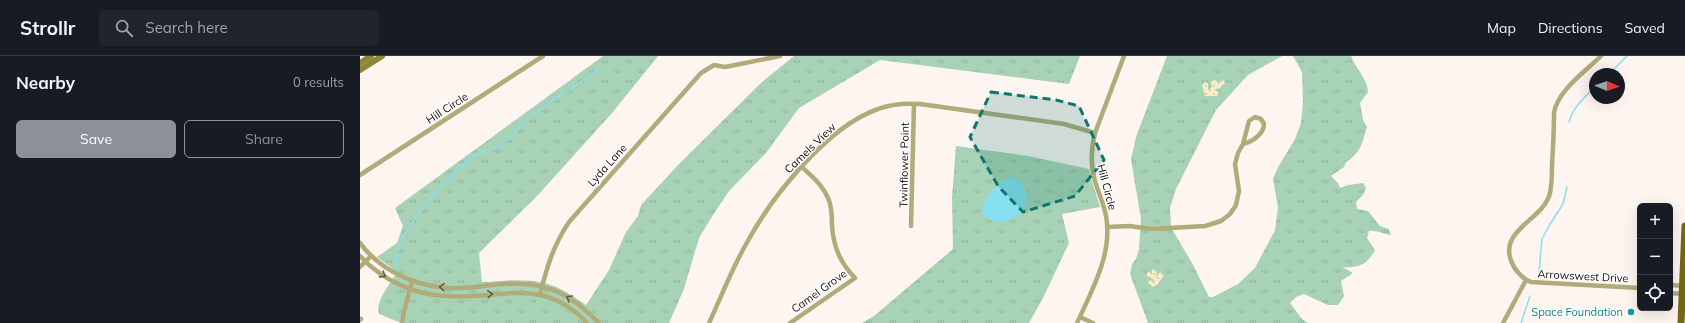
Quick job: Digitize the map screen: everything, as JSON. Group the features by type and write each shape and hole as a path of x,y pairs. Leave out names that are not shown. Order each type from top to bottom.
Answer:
{"main road":[{"path":"360,63 371,56"},
{"path":"360,70 382,56"},
{"path":"1681,323 1684,294 1685,226"}],"street":[{"name":"Hill Circle","path":"360,175 543,56"},
{"name":"Lyda Lane","path":"540,294 551,253 569,222 701,73 714,65 725,67 780,56"},
{"name":"Hill Circle","path":"1077,323 1102,265 1106,247 1107,227 1104,208 1092,167 1091,154 1095,133 1124,56"},
{"name":"Arrowswest Drive","path":"1601,56 1562,94 1555,107 1550,193 1543,206 1513,236 1510,246 1510,257 1512,264 1519,275 1526,280 1537,283 1637,288"},
{"name":"Camels View","path":"709,323 744,247 757,225 784,188 827,142 861,116 888,106 914,104 1064,124 1095,133"},
{"name":"Twinflower Point","path":"912,226 914,104"},
{"path":"1107,227 1129,226 1152,230 1211,225 1221,222 1234,210 1238,198 1235,164 1243,144 1249,121 1255,117 1261,119 1264,124 1263,131 1248,143 1243,144"},
{"name":"Camel Grove","path":"790,323 855,278 847,271 834,245 830,205 826,193 818,182 802,167"},
{"path":"360,243 371,256 388,269 412,281 444,288 462,288 513,283 542,286 558,291 572,300 588,312 599,323"},
{"path":"360,256 384,276 410,289 425,294 448,297 518,292 540,294 564,304 580,315 588,323"},
{"path":"360,267 371,256"},
{"path":"1503,323 1526,280"},
{"path":"402,323 412,281"},
{"path":"1673,286 1684,286"},
{"path":"1673,293 1684,294"},
{"path":"1080,317 1092,323"}],"highlighted area":[{"path":"991,92 1056,100 1079,106 1104,160 1075,196 1023,212 998,186 970,137"}],"green space":[{"path":"603,56 658,56 612,113 538,195 479,253 482,282 515,280 540,282 568,293 586,305 609,270 626,232 638,216 641,205 679,164 762,82 794,56 1080,56 1069,84 880,60 799,108 766,153 729,191 699,238 684,289 669,323 401,323 379,314 378,309 381,298 397,272 377,257 397,243 403,226 395,208"},
{"path":"1167,56 1282,56 1248,75 1216,110 1176,189 1170,208 1171,225 1173,231 1192,263 1209,297 1213,297 1238,284 1255,268 1275,230 1278,207 1273,179 1277,169 1295,139 1301,123 1303,103 1302,72 1293,56 1351,56 1366,82 1368,92 1360,103 1363,120 1367,127 1358,151 1346,162 1344,167 1331,176 1338,183 1340,188 1348,185 1363,183 1366,188 1363,195 1356,202 1357,209 1368,211 1380,226 1389,229 1391,235 1369,231 1367,238 1375,250 1366,262 1358,266 1342,267 1353,273 1341,281 1344,296 1338,305 1328,305 1304,294 1296,297 1290,303 1302,319 1308,323 1148,323 1130,274 1132,264 1136,259 1139,249 1141,219 1131,159 1137,134"},
{"path":"956,146 1028,156 1089,169 1100,207 1062,214 1069,243 1043,298 1029,323 862,323 874,316 953,249 952,197"}],"sand":[{"path":"1214,80 1217,81 1218,84 1223,80 1225,83 1220,88 1214,90 1219,92 1217,96 1205,96 1202,85 1205,82 1208,83 1208,90 1212,87 1211,82"},
{"path":"1153,269 1157,272 1155,278 1160,272 1164,275 1158,284 1153,287 1148,283 1150,280 1153,282 1154,280 1146,274 1149,271 1152,275"}],"water":[{"path":"1011,177 1019,181 1021,184 1026,193 1027,201 1017,216 1009,220 999,222 990,220 982,213 985,202 1001,182"}],"waterway":[{"path":"1615,68 1627,56"},
{"path":"399,270 396,268 397,256 401,242 417,215 438,189 472,157 503,143 531,116 582,82 598,69"},
{"path":"1569,122 1576,107 1589,93"},
{"path":"1539,272 1542,239 1563,204 1567,187"},
{"path":"1521,323 1530,296"}],"place":[{"name":"Space Foundation","path":"1631,312"}]}
